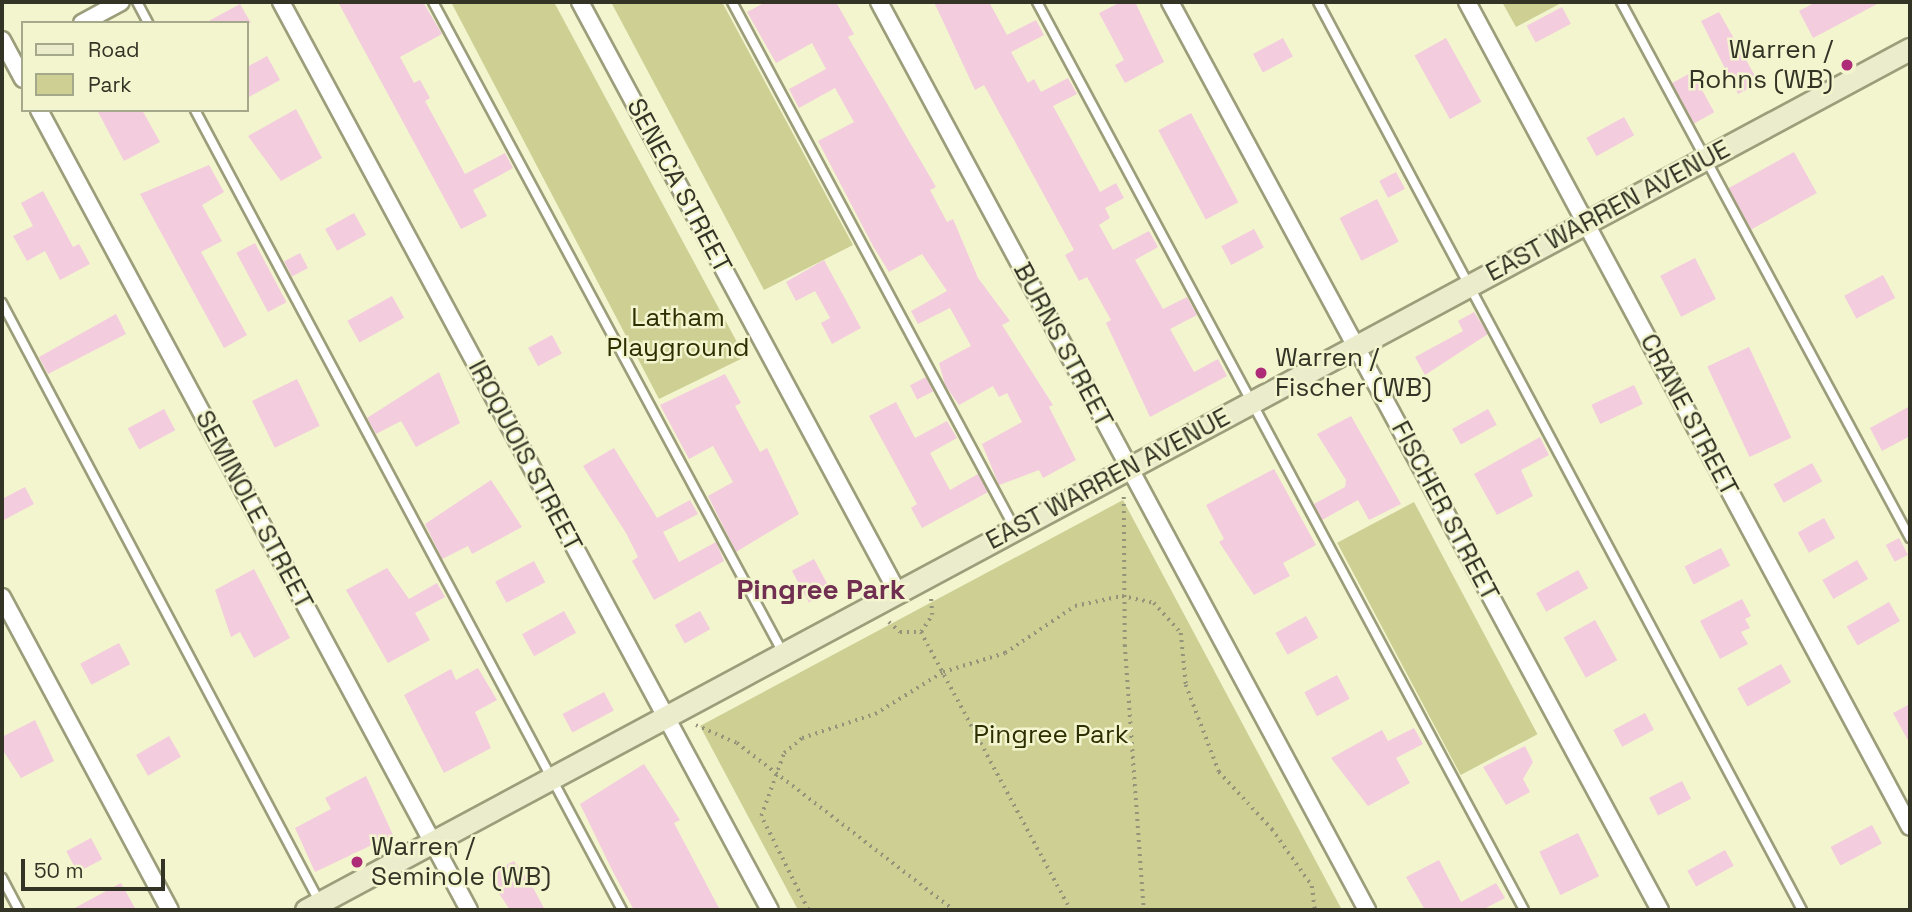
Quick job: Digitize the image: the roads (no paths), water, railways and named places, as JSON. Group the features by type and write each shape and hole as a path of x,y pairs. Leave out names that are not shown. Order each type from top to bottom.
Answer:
{"main road":[{"name":"EAST WARREN AVENUE","path":"316,908 433,842 1910,49"}],"street":[{"path":"86,21 121,2"},
{"name":"IROQUOIS STREET","path":"281,2 770,910"},
{"name":"SENECA STREET","path":"580,2 898,593"},
{"name":"BURNS STREET","path":"879,2 1367,910"},
{"name":"FISCHER STREET","path":"1171,2 1660,910"},
{"name":"CRANE STREET","path":"1467,2 1910,827"},
{"path":"2,40 21,76"},
{"name":"SEMINOLE STREET","path":"40,112 470,910"},
{"path":"2,597 170,910"}],"lane":[{"path":"137,2 147,21"},
{"path":"433,2 784,654"},
{"path":"732,2 1015,529"},
{"path":"1037,2 1524,910"},
{"path":"1318,2 1802,910"},
{"path":"1621,2 1910,538"},
{"path":"196,112 622,910"},
{"path":"2,303 316,908"},
{"path":"2,878 19,910"}],"place":[{"name":"Warren / Rohns (WB)","path":"1847,65"},
{"name":"Warren / Fischer (WB)","path":"1261,373"},
{"name":"Warren / Seminole (WB)","path":"357,862"}],"district":[{"name":"Pingree Park","path":"821,589"}],"park label":[{"name":"Latham Playground","path":"678,333"}]}
